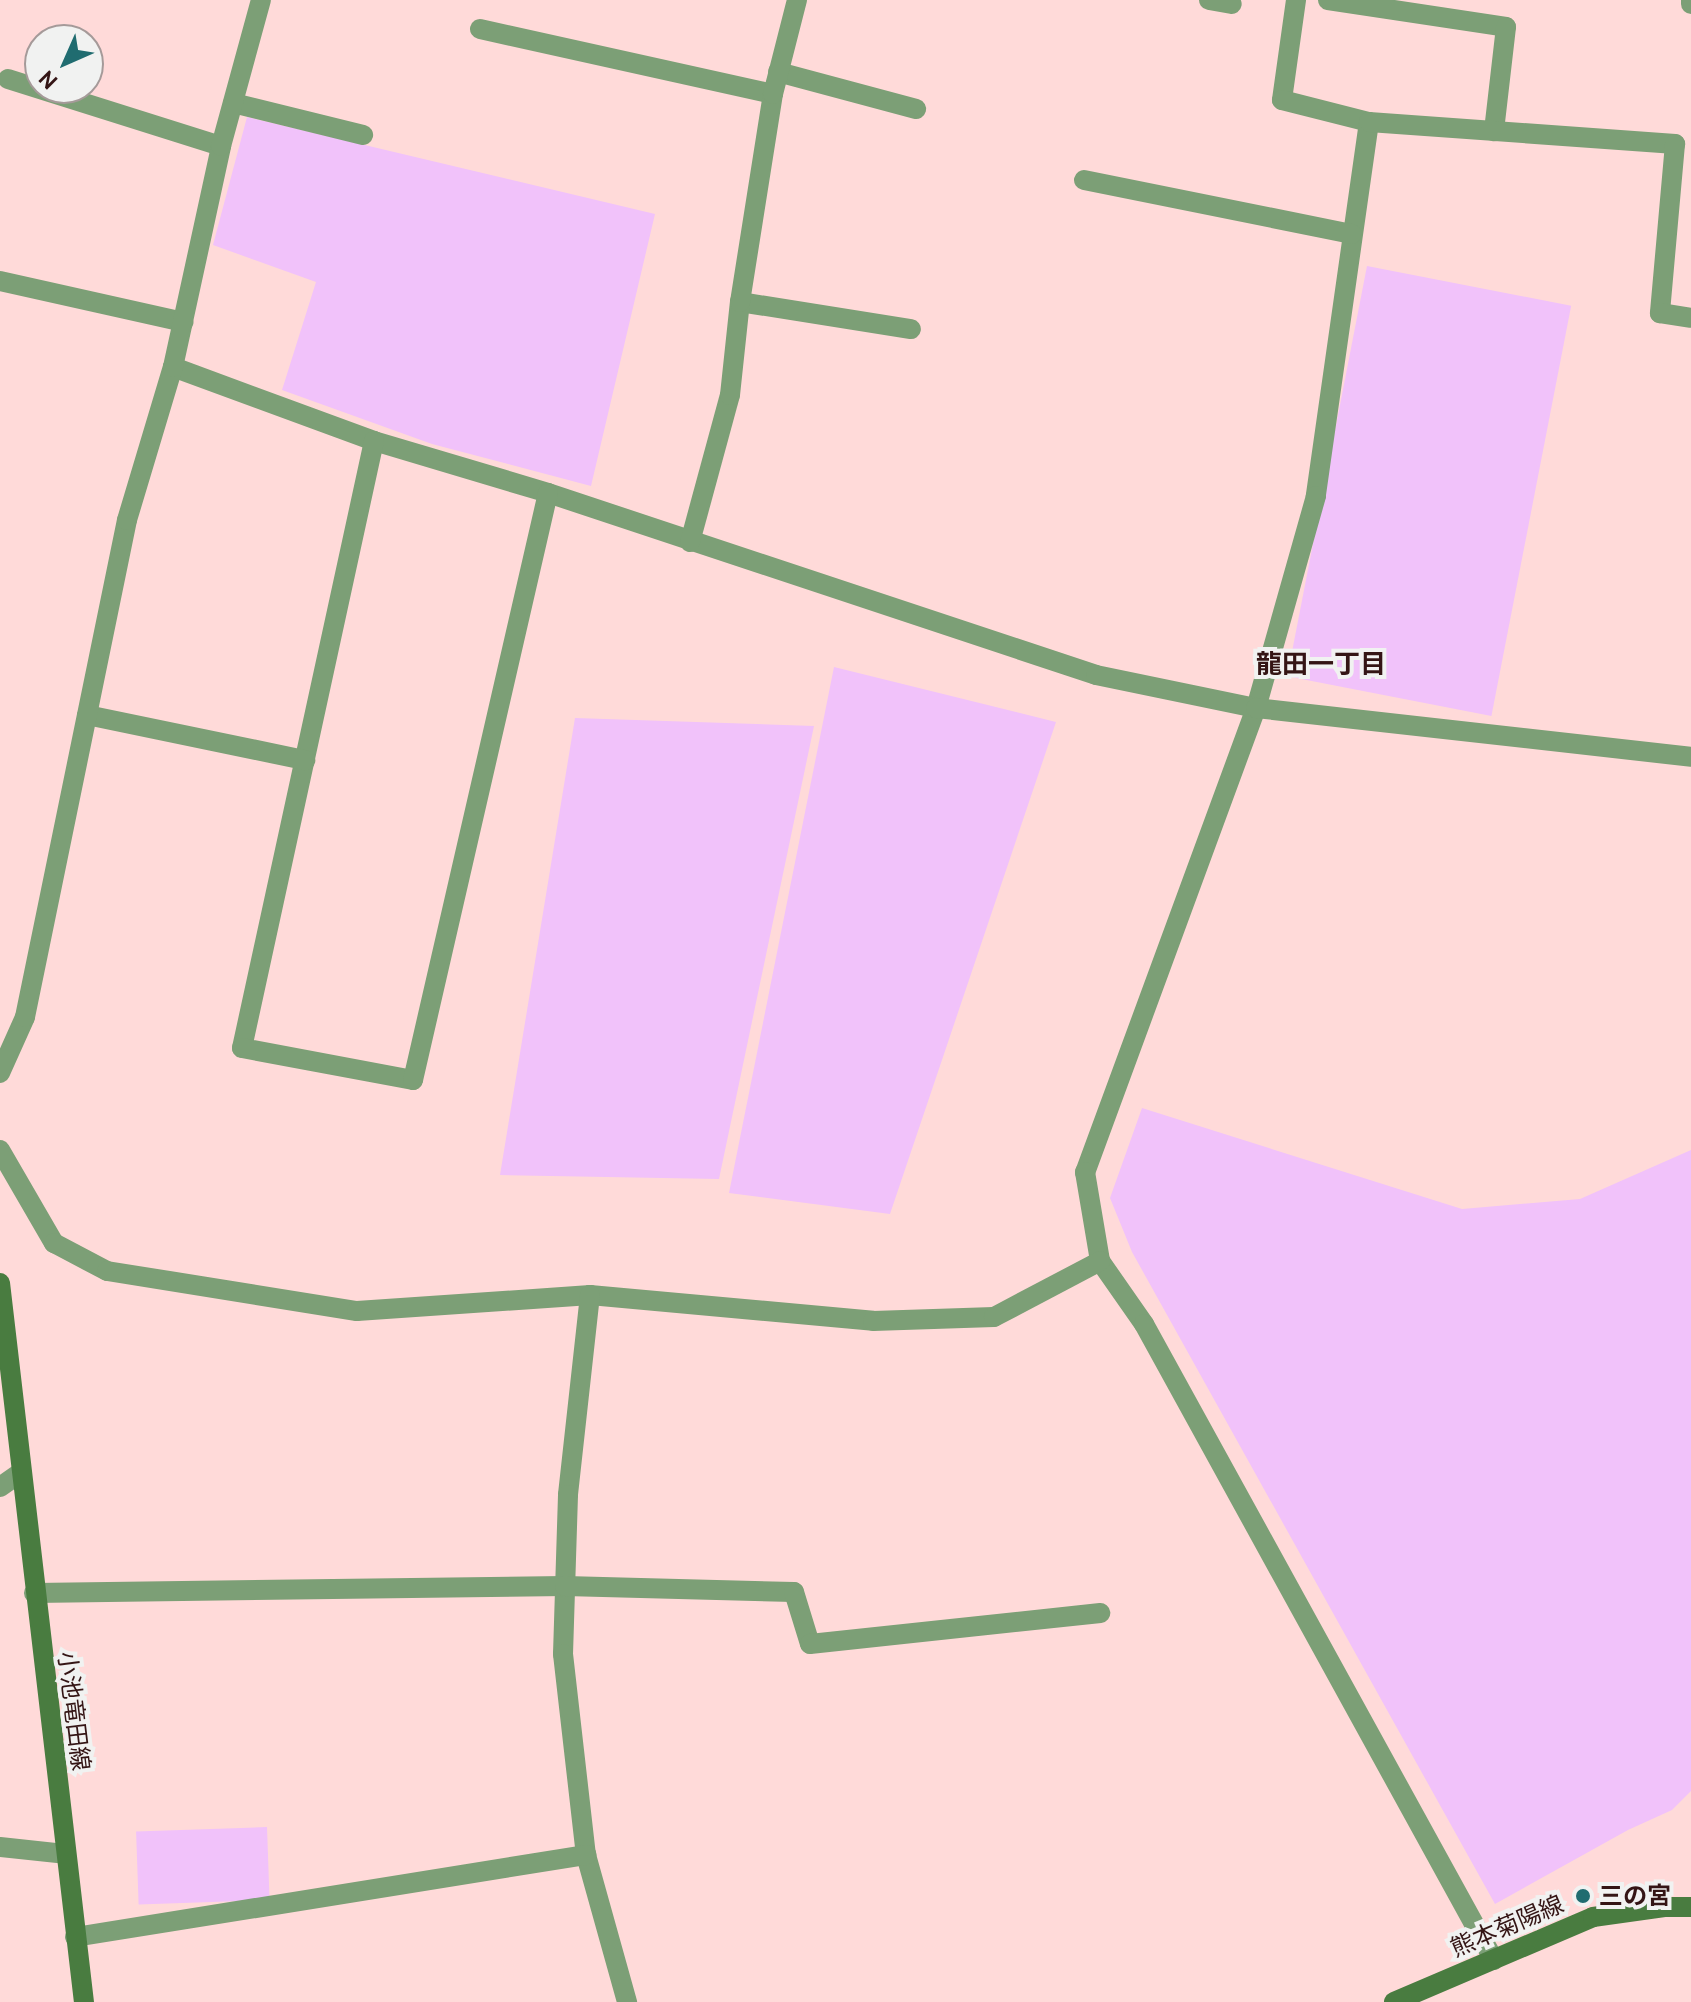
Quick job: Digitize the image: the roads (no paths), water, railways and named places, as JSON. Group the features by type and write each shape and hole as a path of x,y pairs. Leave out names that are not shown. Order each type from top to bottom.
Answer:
{"main road":[{"name":"小池竜田線","path":"0,1283 84,2002"},
{"name":"熊本菊陽線","path":"1394,2002 1593,1917 1664,1907 1691,1907"}],"street":[{"path":"0,1073 25,1017 127,520 173,367 221,146 261,0"},
{"path":"690,542 726,416 740,302 773,94 797,0"},
{"path":"1209,0 1232,4"},
{"path":"1296,0 1282,100 1369,122 1675,144 1660,313 1691,318"},
{"path":"1328,0 1506,27 1494,131"},
{"path":"480,29 773,94"},
{"path":"778,72 916,109"},
{"path":"8,79 221,146"},
{"path":"233,103 363,135"},
{"path":"1369,122 1316,496 1256,708 1085,1172 1100,1261 1144,1324 1494,1960"},
{"path":"1084,180 1352,234"},
{"path":"0,281 183,322"},
{"path":"740,302 911,329"},
{"path":"173,367 374,441 548,493 1096,675 1256,708 1691,757"},
{"path":"374,441 242,1048 413,1080 548,493"},
{"path":"87,715 305,760"},
{"path":"0,1150 54,1243 107,1271 357,1311 590,1295 873,1321 994,1317 1100,1261"},
{"path":"590,1295 568,1495 563,1654 586,1855 627,2002"},
{"path":"0,1487 20,1473"},
{"path":"34,1593 565,1586 794,1592 810,1644 1100,1613"},
{"path":"0,1847 65,1854"},
{"path":"75,1937 586,1855"}],"place":[{"name":"三の宮","path":"1583,1896"}],"district":[{"name":"龍田一丁目","path":"1321,665"}]}
